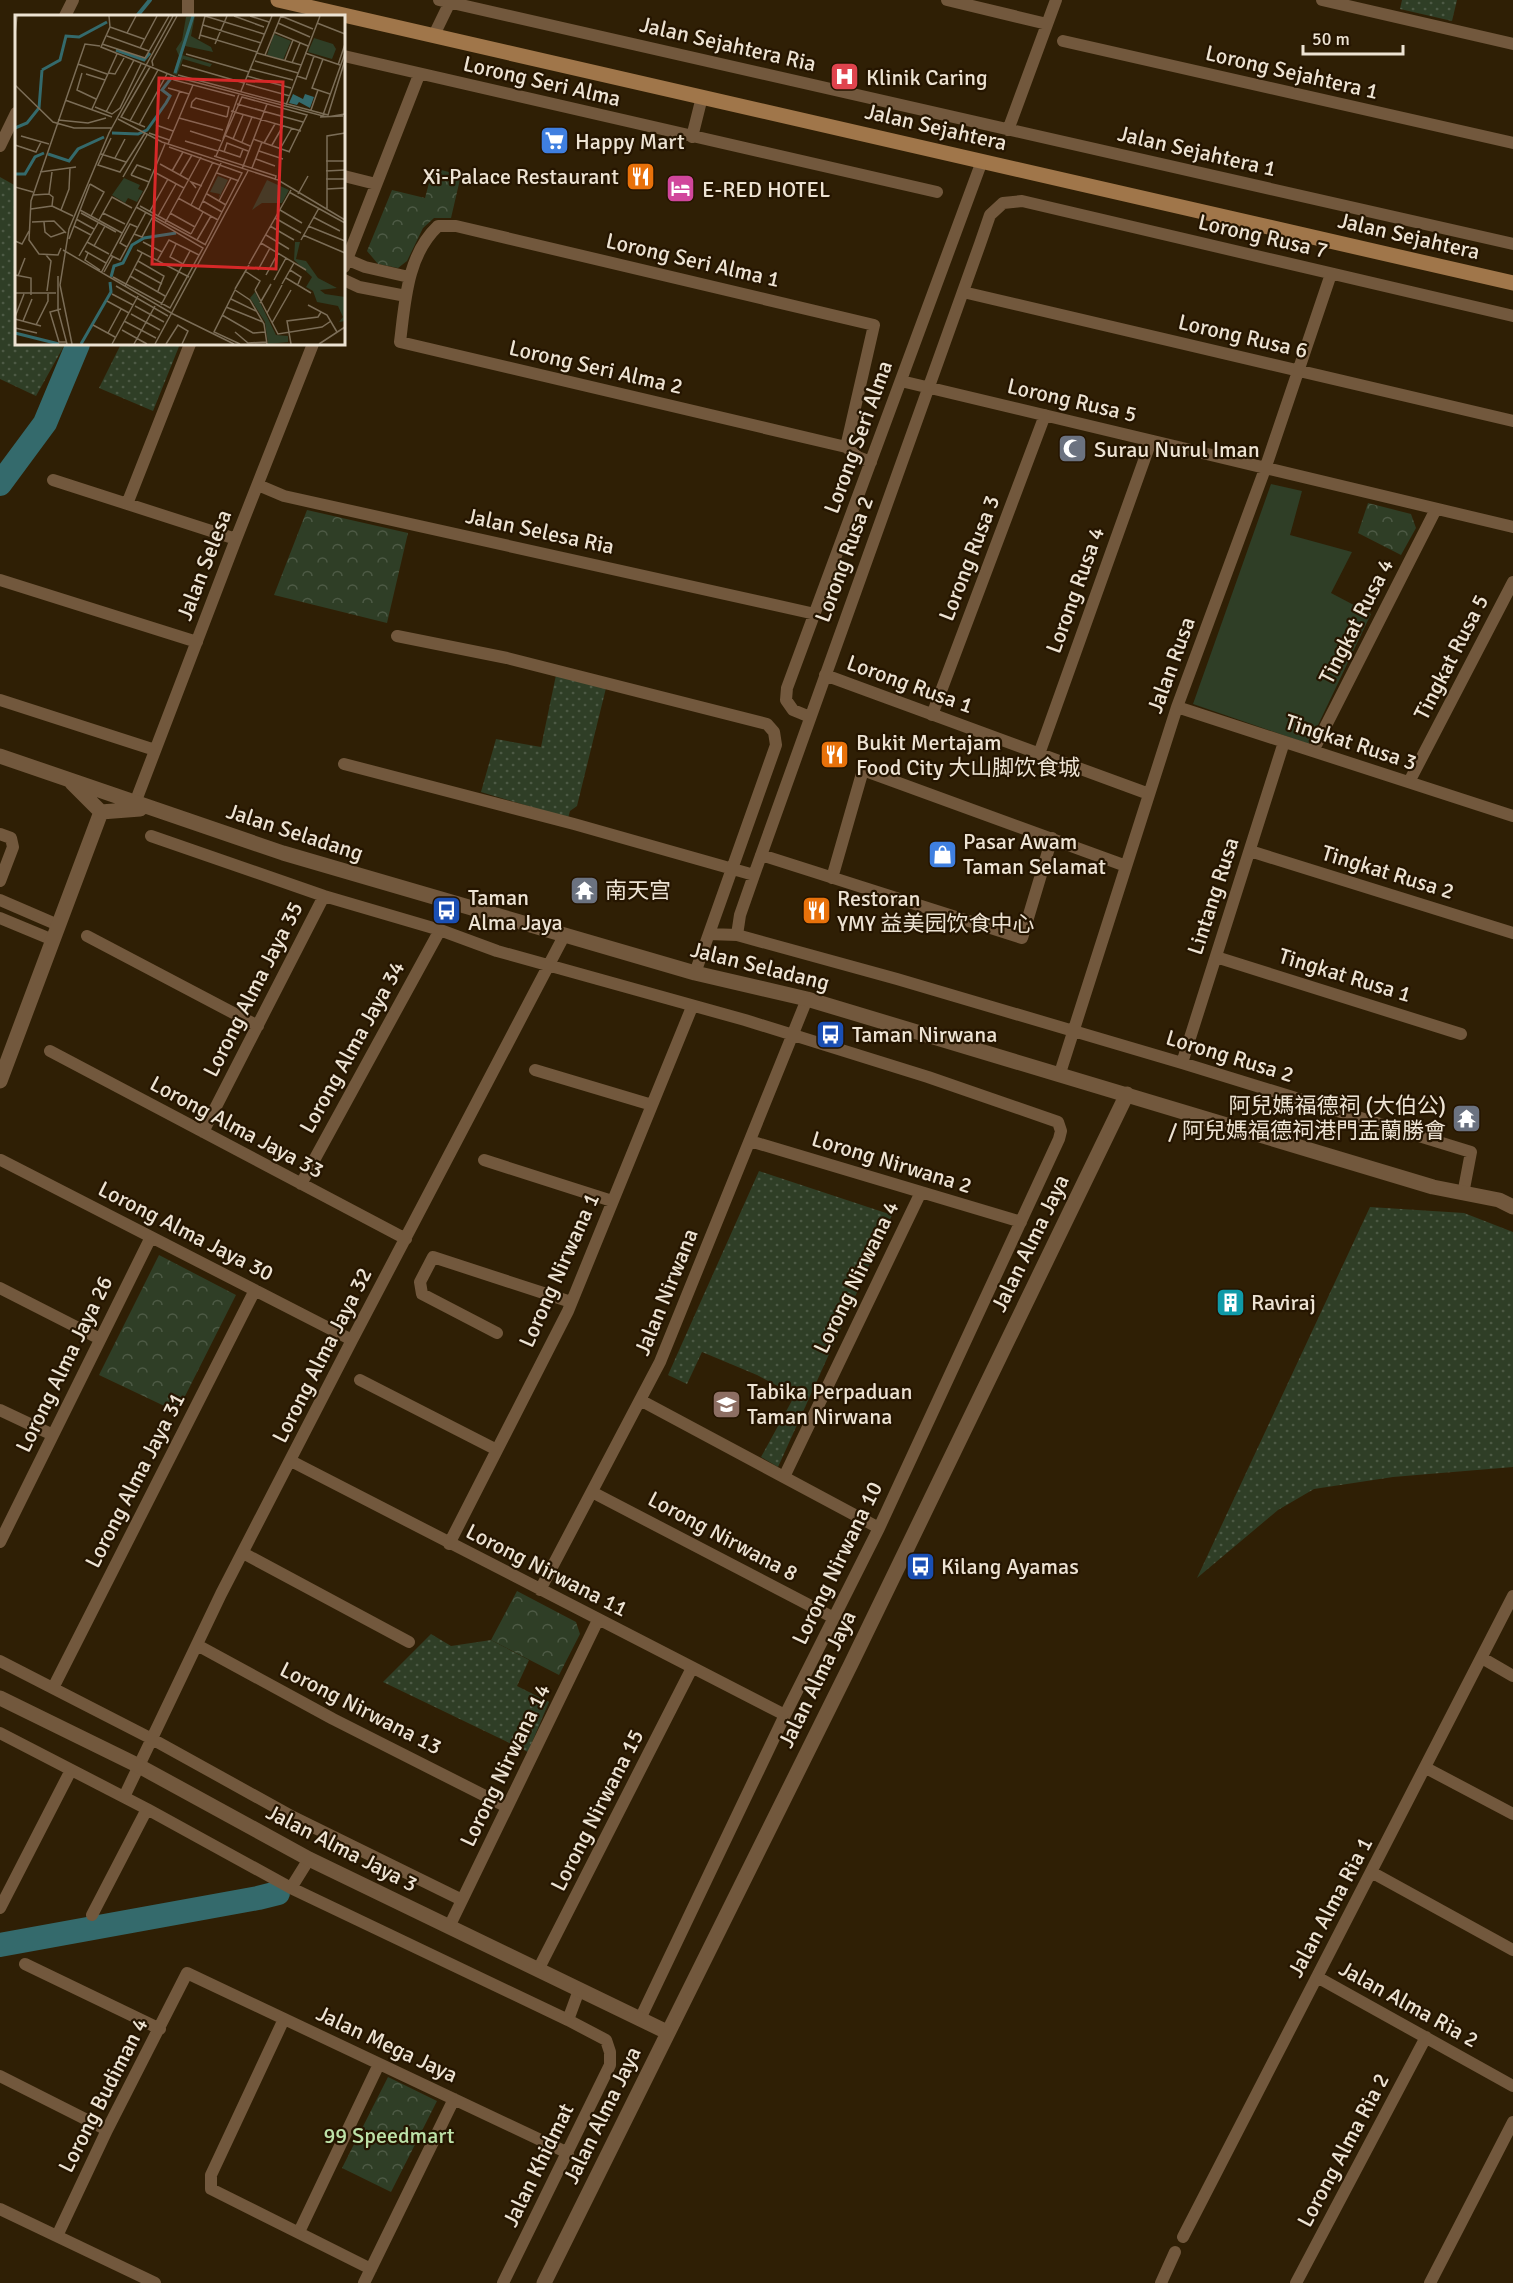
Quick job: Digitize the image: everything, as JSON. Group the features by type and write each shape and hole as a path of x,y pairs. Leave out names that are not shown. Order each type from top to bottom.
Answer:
{"main road":[{"name":"Jalan Sejahtera","path":"278,0 345,15"},
{"name":"Jalan Sejahtera","path":"345,15 1513,283"}],"street":[{"path":"66,15 73,0"},
{"path":"947,0 1047,24"},
{"path":"1008,130 1056,0"},
{"path":"1322,0 1513,44"},
{"path":"434,35 446,1"},
{"name":"Jalan Sejahtera Ria","path":"446,1 1008,130"},
{"name":"Lorong Sejahtera 1","path":"1063,41 1513,143"},
{"path":"345,56 419,75 345,263 409,277"},
{"name":"Lorong Seri Alma","path":"419,75 937,192"},
{"path":"692,137 702,97"},
{"path":"0,146 15,115"},
{"name":"Jalan Sejahtera 1","path":"1008,130 1513,244"},
{"name":"Lorong Seri Alma","path":"810,717 793,710 786,700 788,688 982,161"},
{"path":"345,176 376,184"},
{"name":"Lorong Rusa 7","path":"1003,203 1022,201 1513,316"},
{"name":"Lorong Rusa 2","path":"737,935 740,915 797,752 990,215 1003,203"},
{"name":"Lorong Seri Alma 1","path":"409,277 427,236 438,226 456,226 874,325 846,447"},
{"name":"Jalan Rusa","path":"1060,1073 1177,707 1265,469 1331,274"},
{"name":"Lorong Seri Alma 2","path":"409,277 400,342 846,447"},
{"path":"345,280 359,287 406,296"},
{"name":"Lorong Rusa 6","path":"963,291 1513,421"},
{"path":"126,504 190,345"},
{"name":"Jalan Selesa","path":"135,803 236,539 314,345"},
{"name":"Lorong Rusa 5","path":"901,381 1513,527"},
{"name":"Lorong Rusa 3","path":"933,714 1045,416"},
{"name":"Lorong Rusa 4","path":"1039,754 1151,441"},
{"path":"846,447 858,457 871,462"},
{"path":"53,480 236,539"},
{"name":"Jalan Selesa Ria","path":"258,485 284,496 815,614"},
{"name":"Tingkat Rusa 4","path":"1313,751 1436,509"},
{"path":"0,580 197,642"},
{"name":"Tingkat Rusa 5","path":"1409,782 1513,582"},
{"path":"397,636 507,658 767,724 774,732 776,745 695,973"},
{"name":"Lorong Rusa 1","path":"825,675 1149,794"},
{"path":"0,700 154,750"},
{"name":"Tingkat Rusa 3","path":"1177,707 1409,782 1511,811"},
{"name":"Lintang Rusa","path":"1182,1063 1284,742"},
{"path":"776,745 797,752"},
{"name":"Jalan Seladang","path":"0,756 284,853 695,973 807,999 1060,1073 1433,1187 1499,1200 1513,1207"},
{"path":"344,764 574,824 754,875"},
{"path":"832,878 864,770 1126,866"},
{"path":"69,781 100,812"},
{"path":"100,812 133,808 158,811"},
{"path":"0,1081 100,812"},
{"path":"0,834 11,838 13,847 0,881"},
{"path":"151,836 324,896 440,930 497,951 792,1035"},
{"path":"761,855 1022,938 1052,838"},
{"name":"Tingkat Rusa 2","path":"1250,850 1513,933"},
{"name":"Lorong Alma Jaya 35","path":"203,1132 324,896"},
{"path":"0,900 58,925"},
{"path":"0,918 53,940"},
{"name":"Lorong Alma Jaya 34","path":"301,1184 440,930"},
{"name":"Jalan Seladang","path":"709,934 737,935 1073,1031"},
{"path":"87,936 258,1026"},
{"name":"Lorong Alma Jaya 32","path":"124,1797 243,1553 564,936"},
{"name":"Tingkat Rusa 1","path":"1216,957 1461,1034"},
{"name":"Jalan Nirwana","path":"540,1590 660,1362 807,999"},
{"name":"Lorong Nirwana 1","path":"449,1544 571,1302 692,1007"},
{"name":"Lorong Rusa 2","path":"1073,1031 1471,1152 1463,1194"},
{"name":"Lorong Nirwana 10","path":"640,2019 785,1715 879,1528 1061,1131 1058,1122 928,1077 792,1035"},
{"name":"Lorong Alma Jaya 33","path":"50,1051 406,1239"},
{"path":"535,1070 652,1105"},
{"name":"Jalan Alma Jaya","path":"544,2283 851,1664 1127,1094"},
{"name":"Lorong Nirwana 2","path":"750,1141 1021,1222"},
{"name":"Lorong Alma Jaya 30","path":"1,1160 352,1340"},
{"path":"484,1160 612,1201"},
{"name":"Lorong Nirwana 4","path":"784,1477 921,1192"},
{"name":"Lorong Alma Jaya 26","path":"1,1539 151,1237"},
{"path":"497,1333 422,1294 420,1282 433,1257 571,1302"},
{"path":"0,1288 100,1339"},
{"name":"Lorong Alma Jaya 31","path":"53,1688 255,1290"},
{"path":"360,1380 497,1450"},
{"path":"640,1401 879,1528"},
{"path":"0,1410 53,1435"},
{"name":"Lorong Nirwana 11","path":"291,1461 785,1715"},
{"name":"Lorong Nirwana 8","path":"592,1492 834,1618"},
{"path":"243,1553 409,1642"},
{"name":"Jalan Alma Ria 1","path":"1183,2237 1373,1873 1513,1596"},
{"name":"Lorong Nirwana 14","path":"449,1927 598,1620"},
{"name":"Lorong Nirwana 13","path":"197,1645 333,1719 507,1807"},
{"path":"1482,1658 1513,1676"},
{"name":"Jalan Alma Jaya 3","path":"0,1661 152,1738 293,1817 462,1900"},
{"name":"Lorong Nirwana 15","path":"538,1970 692,1668"},
{"name":"Jalan Alma Jaya 3","path":"0,1698 140,1766 309,1859 667,2032"},
{"path":"0,1733 147,1809 291,1888 568,2020 579,1990"},
{"path":"1426,1768 1513,1814"},
{"path":"0,1908 71,1770"},
{"path":"92,1916 147,1809"},
{"path":"291,1888 309,1859"},
{"path":"1373,1873 1513,1950"},
{"path":"25,1964 160,2029"},
{"name":"Lorong Budiman 4","path":"57,2236 107,2130 188,1973"},
{"name":"Jalan Mega Jaya","path":"188,1973 568,2153"},
{"name":"Jalan Alma Ria 2","path":"1317,1977 1513,2086"},
{"path":"284,2019 211,2175 211,2189 370,2269"},
{"name":"Jalan Khidmat","path":"503,2283 610,2065 610,2052 606,2040 568,2020"},
{"name":"Lorong Alma Ria 2","path":"1296,2283 1426,2037"},
{"path":"299,2232 379,2064"},
{"path":"0,2076 107,2130"},
{"path":"364,2283 454,2099"},
{"path":"1430,2283 1513,2122"},
{"path":"0,2209 155,2283"},
{"path":"1161,2283 1176,2252"}],"green space":[{"path":"1402,0 1457,0 1452,21 1400,9"},
{"path":"433,168 461,175 451,218 434,218 423,228 407,261 398,268 378,264 367,251 392,190 425,198"},
{"path":"0,177 15,185 15,345 64,345 36,396 0,379"},
{"path":"120,345 180,345 153,411 99,388"},
{"path":"1271,484 1302,491 1290,535 1352,552 1331,593 1371,614 1309,744 1193,704"},
{"path":"1368,503 1411,514 1416,528 1401,555 1358,533"},
{"path":"307,510 408,533 387,623 274,595"},
{"path":"556,675 606,688 577,806 570,811 568,818 481,792 496,739 541,747"},
{"path":"759,1171 892,1215 778,1467 761,1457 795,1395 757,1375 702,1352 687,1384 668,1375"},
{"path":"1370,1207 1464,1213 1513,1232 1513,1467 1393,1477 1314,1489 1278,1510 1197,1578"},
{"path":"159,1255 236,1295 177,1412 99,1375"},
{"path":"517,1591 576,1622 580,1634 559,1675 491,1640"},
{"path":"431,1634 451,1646 491,1640 529,1660 517,1686 549,1702 528,1752 383,1682"},
{"name":"99 Speedmart","path":"388,2077 437,2101 391,2192 342,2168"}],"waterway":[{"path":"138,15 150,0"},
{"path":"0,484 45,423 78,345"},
{"path":"0,1945 278,1893"}],"place":[{"name":"Klinik Caring","path":"845,77"},
{"name":"Happy Mart","path":"554,141"},
{"name":"Xi-Palace Restaurant","path":"640,176"},
{"name":"E-RED HOTEL","path":"681,189"},
{"name":"Surau Nurul Iman","path":"1073,449"},
{"name":"Bukit Mertajam Food City 大山脚饮食城","path":"835,755"},
{"name":"Pasar Awam Taman Selamat","path":"942,854"},
{"name":"南天宫","path":"584,890"},
{"name":"Taman Alma Jaya","path":"447,910"},
{"name":"Restoran YMY 益美园饮食中心","path":"816,911"},
{"name":"Taman Nirwana","path":"831,1034"},
{"name":"阿兒媽福德祠 (大伯公) / 阿兒媽福德祠港門盂蘭勝會","path":"1467,1118"},
{"name":"Raviraj","path":"1230,1302"},
{"name":"Tabika Perpaduan Taman Nirwana","path":"726,1404"},
{"name":"Kilang Ayamas","path":"920,1566"}]}
